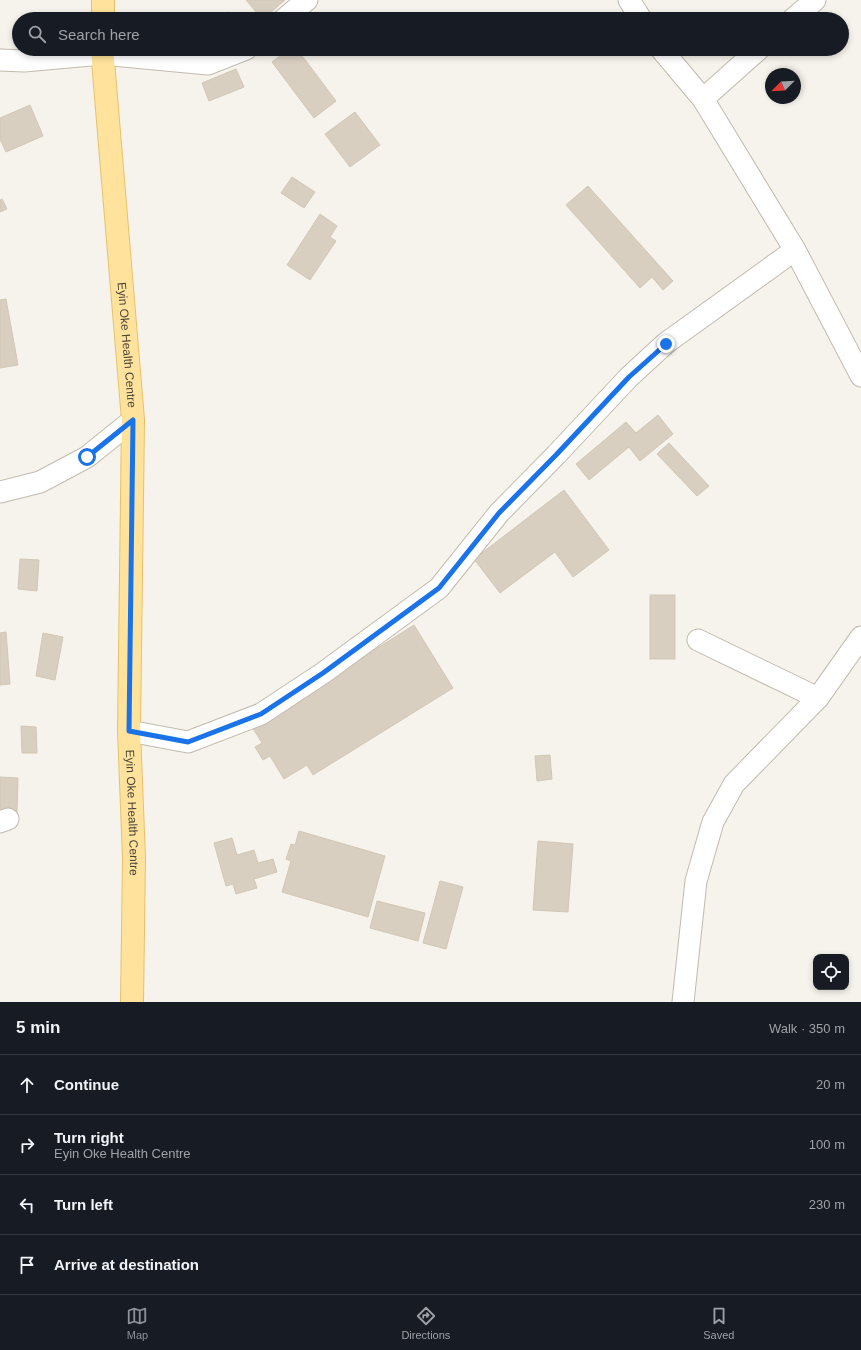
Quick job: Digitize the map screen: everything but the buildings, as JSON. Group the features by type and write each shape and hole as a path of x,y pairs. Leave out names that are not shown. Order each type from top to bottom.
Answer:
{"main road":[{"path":"103,0 103,12"},
{"name":"Eyin Oke Health Centre","path":"102,56 133,420 129,731 134,858 132,1002"}],"street":[{"path":"292,12 307,0"},
{"path":"629,0 637,12"},
{"path":"801,12 815,0"},
{"path":"0,60 24,61 67,56"},
{"path":"137,56 208,64 228,56"},
{"path":"667,56 703,98 795,250 861,376"},
{"path":"703,98 751,56"},
{"path":"129,731 188,742 261,714 323,673 439,588 499,513 629,377 666,344 795,250"},
{"path":"0,492 40,482 87,457 133,420"},
{"path":"683,1002 696,881 714,822 734,784 818,698 861,636"},
{"path":"698,640 818,698"}],"route":[{"path":"87,457 133,420 129,731 188,742 261,714 323,673 439,588 499,513 629,377 666,344"}]}
